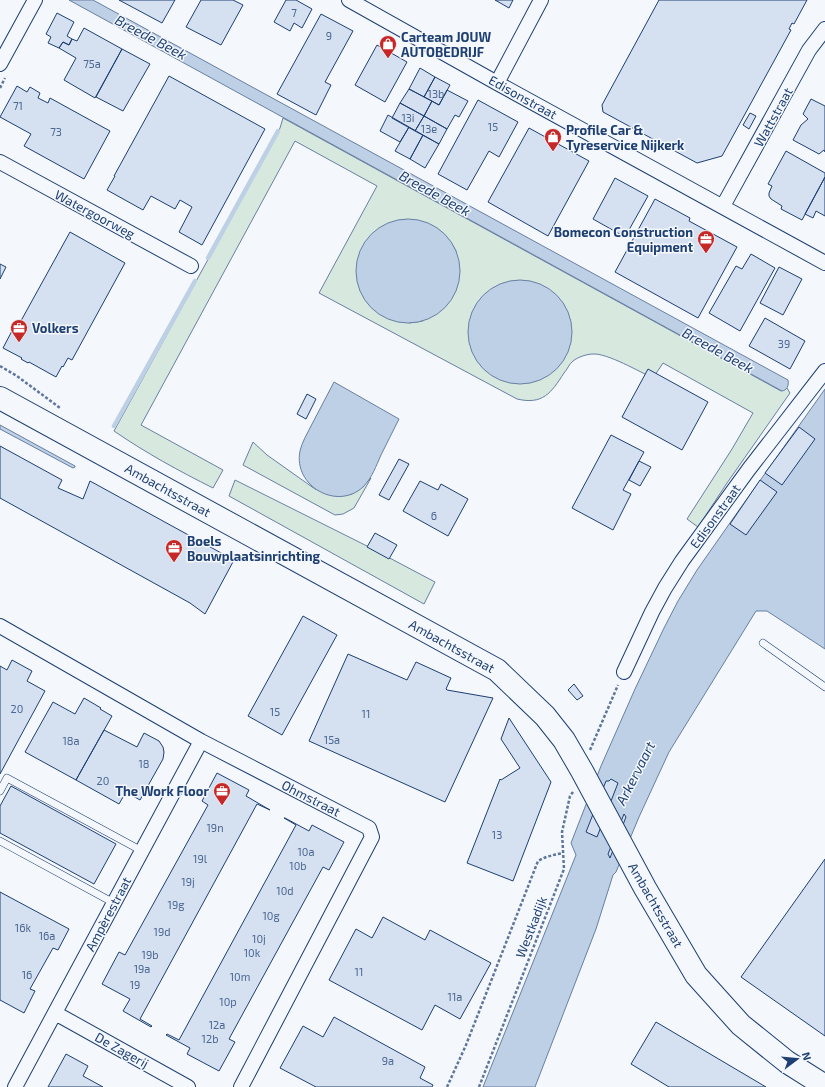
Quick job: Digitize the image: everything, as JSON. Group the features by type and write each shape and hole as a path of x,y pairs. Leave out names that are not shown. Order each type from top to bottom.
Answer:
{"main road":[{"name":"Ambachtsstraat","path":"0,398 497,670 545,716 564,740 696,975 741,1025 787,1062 825,1086"}],"street":[{"path":"0,64 35,0"},
{"name":"Edisonstraat","path":"349,0 825,263"},
{"path":"497,83 541,0"},
{"name":"Wattstraat","path":"723,206 809,50 825,29"},
{"name":"Watergoorweg","path":"0,162 191,266"},
{"name":"Edisonstraat","path":"624,672 652,612 682,561 749,469 825,371"},
{"name":"Ohmstraat","path":"0,626 201,742 369,828 372,837 241,1087"},
{"name":"Ampèrestraat","path":"15,1087 201,742"},
{"name":"De Zagerij","path":"55,1013 188,1087"}],"lane":[{"path":"763,643 825,687"},
{"path":"0,791 8,778 142,852"},
{"path":"0,841 114,904"}],"path":[{"name":"Westkadijk","path":"479,1087 564,869 562,832 570,796 577,786 586,778 624,672"},
{"path":"447,1087 466,1045 538,862 543,858 552,855 563,854"}],"shaded area":[{"path":"283,118 781,391 787,388 790,393 698,527 687,519 732,449 753,413 663,363 653,378 599,354 583,356 573,361 550,392 540,399 517,399 319,293 377,186 295,141 141,425 223,470 213,488 138,447 114,431 280,128","holes":["401,220 419,221 434,226 446,236 456,251 423,321 409,323"]},
{"path":"253,442 267,455 315,489 335,496 352,494 371,478 354,508 343,514 335,515 243,465"},
{"path":"235,480 435,582 424,604 229,496"}],"water":[{"name":"Breede Beek","path":"69,0 93,0 788,380 787,387 782,391"},
{"path":"408,219 428,223 445,234 456,251 460,271 456,291 445,308 428,319 408,323 388,319 371,308 360,291 356,271 360,251 371,234 388,223"},
{"path":"520,280 540,284 557,295 568,312 572,332 568,352 557,369 540,380 520,384 500,380 483,369 472,352 468,332 472,312 483,295 500,284"},
{"path":"334,382 399,419 369,480 363,487 353,494 341,496 330,495 319,491 310,484 303,475 300,464 300,451 303,441"},
{"name":"Arkervaart","path":"825,389 825,649 767,611 756,611 669,752 616,872 613,875 596,929 535,1087 483,1087 576,855 571,843 601,766 664,628 697,570"},
{"path":"0,425 75,467 73,468 0,429"}],"building":[{"path":"119,0 175,0 162,23"},
{"path":"201,0 233,0 243,5 221,45 186,27"},
{"path":"286,0 296,0 312,9 302,28 294,23 290,31 274,22"},
{"path":"495,0 513,0 509,8"},
{"path":"659,0 807,0 794,24 792,23 789,29 791,30 722,156 697,163 603,112 602,105"},
{"path":"57,13 74,22 67,36 72,39 69,45 63,42 59,48 48,43 51,37 46,34"},
{"path":"321,14 353,31 325,82 331,85 316,115 277,94"},
{"path":"84,28 122,49 95,98 64,80 76,58 59,48 63,42 69,45 72,39 77,41"},
{"path":"377,45 407,62 385,102 355,85"},
{"path":"122,49 150,64 123,111 96,97"},
{"path":"420,68 435,77 424,97 409,89"},
{"path":"169,76 265,129 202,245 179,232 192,207 180,200 175,209 151,196 143,210 107,190"},
{"path":"435,77 450,85 439,105 424,97"},
{"path":"17,86 27,92 30,87 40,93 38,98 48,103 50,98 110,131 84,179 24,146 31,134 0,117"},
{"path":"409,89 432,101 424,116 400,103"},
{"path":"447,90 468,101 459,117 455,115 447,129 424,116 432,101 439,105"},
{"path":"811,99 825,106 825,152 824,150 819,154 793,140 801,125 808,119 803,114"},
{"path":"478,100 518,122 499,157 489,151 467,190 438,174"},
{"path":"400,103 424,116 415,131 392,118"},
{"path":"750,113 756,116 749,129 743,125"},
{"path":"388,115 409,127 400,142 380,131"},
{"path":"424,116 447,129 439,144 415,131"},
{"path":"409,127 423,135 410,159 395,151"},
{"path":"529,128 589,161 548,236 488,202"},
{"path":"423,135 439,144 425,168 410,159"},
{"path":"786,151 825,173 825,177 802,220 781,209 782,206 769,196 772,186 768,184"},
{"path":"825,177 825,216 816,211 813,218 805,214"},
{"path":"615,178 648,196 625,237 593,219"},
{"path":"655,199 690,218 689,221 737,247 698,318 615,272"},
{"path":"70,232 125,263 72,360 68,358 56,377 3,348 14,327 17,328"},
{"path":"751,254 775,268 740,331 709,313 736,266 742,269"},
{"path":"0,264 6,267 0,279"},
{"path":"779,267 802,279 783,315 760,303"},
{"path":"765,318 805,341 790,369 749,346"},
{"path":"648,369 708,402 682,450 622,417"},
{"path":"307,394 316,399 306,419 297,414"},
{"path":"799,427 815,439 782,485 765,473"},
{"path":"611,435 644,452 623,490 631,494 613,530 572,508"},
{"path":"0,446 62,480 58,488 83,499 90,481 234,560 205,614 190,603 0,498"},
{"path":"399,459 409,464 389,500 379,495"},
{"path":"639,461 651,467 640,486 629,480"},
{"path":"760,480 777,492 746,535 730,524"},
{"path":"420,481 438,490 441,484 468,499 448,536 403,511"},
{"path":"375,533 397,545 389,559 367,547"},
{"path":"303,616 337,635 282,735 248,716"},
{"path":"348,654 407,680 416,662 451,678 446,689 447,690 493,698 445,802 309,741"},
{"path":"12,660 32,671 27,681 45,691 0,774 0,666 7,670"},
{"path":"574,684 583,696 577,700 568,690"},
{"path":"84,698 112,716 76,780 25,752 53,702 75,714"},
{"path":"509,718 551,782 513,881 467,863 500,779 501,780 520,768 501,739"},
{"path":"104,730 137,747 144,733 159,741 163,747 163,759 140,800 126,792 119,804 76,780"},
{"path":"217,773 249,790 246,796 270,810 257,804 140,1019 152,1026 151,1027 123,1011 130,999 102,984 119,952 125,955 208,805 202,801"},
{"path":"611,779 618,783 597,837 586,832 606,781"},
{"path":"11,786 116,844 94,884 0,833 0,806"},
{"path":"624,814 626,817 610,858 608,854"},
{"path":"284,818 309,831 312,825 344,842 329,870 323,867 229,1039 235,1042 219,1071 187,1054 190,1048 166,1035 167,1034 179,1040 296,825"},
{"path":"825,859 825,1036 741,977"},
{"path":"0,892 69,929 58,950 53,948 30,989 35,991 24,1013 0,1000"},
{"path":"383,917 425,940 430,930 491,963 460,1019 435,1005 422,1030 329,980 356,929 372,938"},
{"path":"334,1017 425,1067 420,1078 433,1085 432,1087 316,1087 280,1068 303,1026 323,1037"},
{"path":"656,1022 766,1087 669,1087 631,1064"},
{"path":"66,1054 88,1066 83,1076 103,1087 48,1087"}],"waterway":[{"path":"208,258 278,131"},
{"path":"114,426 195,281"}],"place":[{"name":"Carteam JOUW AUTOBEDRIJF","path":"388,59"},
{"name":"Profile Car & Tyreservice Nijkerk","path":"553,152"},
{"name":"Bomecon Construction Equipment","path":"706,254"},
{"name":"Volkers","path":"19,343"},
{"name":"Boels Bouwplaatsinrichting","path":"174,563"},
{"name":"The Work Floor","path":"222,806"}]}
